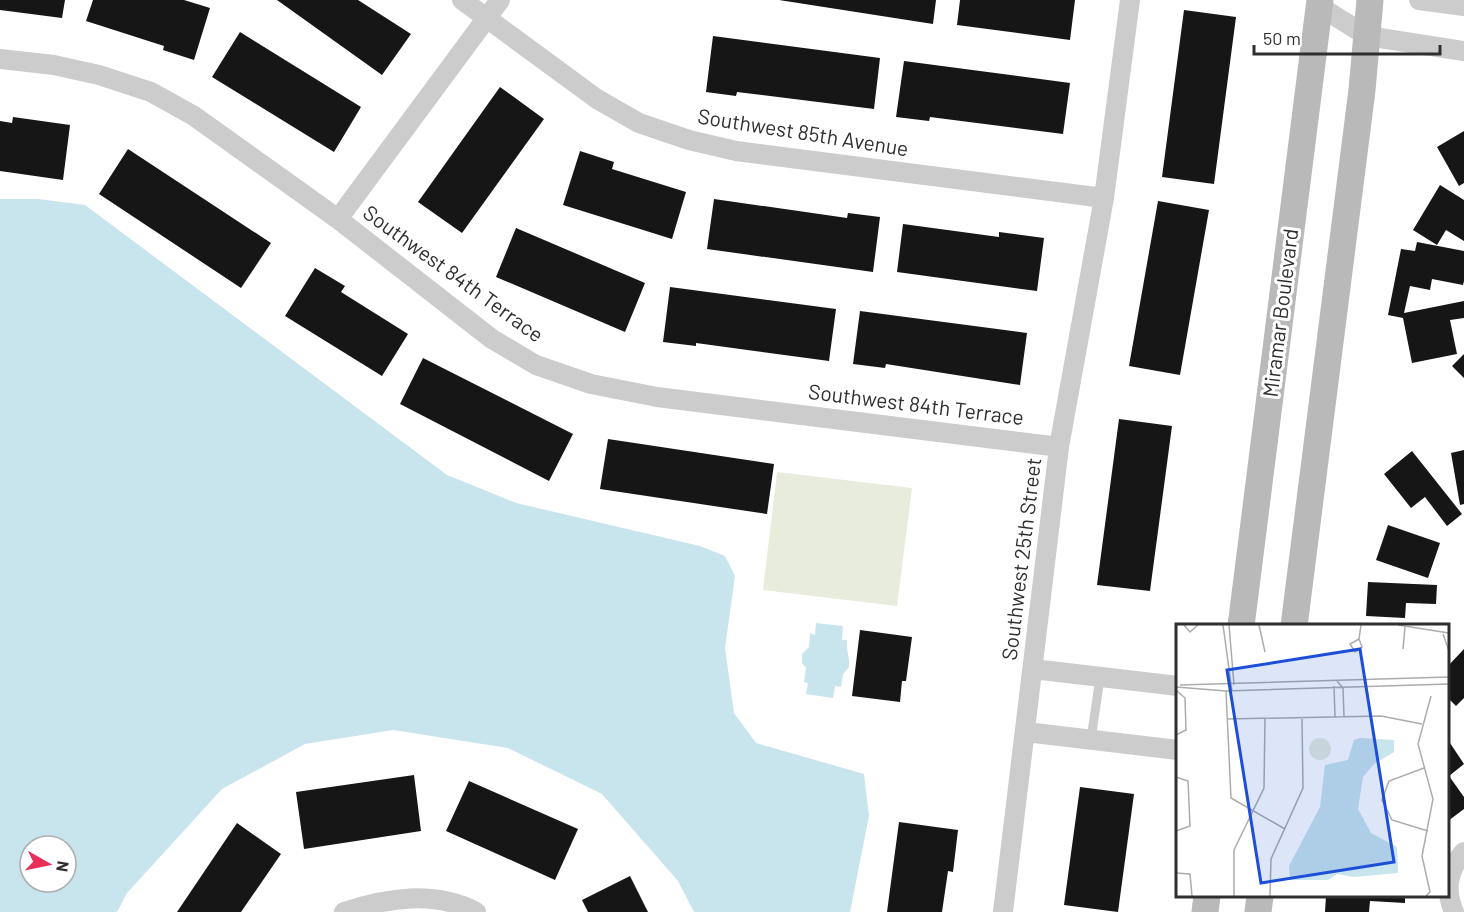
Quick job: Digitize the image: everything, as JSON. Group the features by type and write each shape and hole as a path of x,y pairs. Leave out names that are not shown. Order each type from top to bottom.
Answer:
{"street":[{"name":"Southwest 85th Avenue","path":"462,0 597,99 639,123 689,140 736,151 1104,198"},
{"path":"338,219 500,0"},
{"name":"Southwest 25th Street","path":"1003,912 1059,447 1104,198 1130,0"},
{"path":"1294,624 1362,90 1370,0"},
{"path":"1419,0 1464,6"},
{"path":"1327,2 1367,36 1464,51"},
{"name":"Miramar Boulevard","path":"1241,624 1327,2"},
{"name":"Southwest 84th Terrace","path":"0,59 54,65 99,75 151,92 194,116 338,219 492,339 536,364 591,384 657,397 1059,447"},
{"path":"1033,669 1176,686"},
{"path":"1026,732 1176,750"},
{"path":"1454,912 1449,902 1449,873 1464,852"},
{"path":"344,912 377,901 428,897 476,912"},
{"path":"1205,912 1207,897"},
{"path":"1258,912 1260,897"}],"lane":[{"path":"1091,739 1100,678"}],"green space":[{"path":"777,472 912,488 897,606 763,590"}],"water":[{"path":"0,199 38,199 85,205 447,475 516,503 700,546 725,556 735,576 725,648 734,713 756,743 864,774 869,816 850,912 694,912 678,881 602,794 508,748 393,730 305,744 222,789 127,893 117,912 0,912"},
{"path":"816,623 843,626 842,640 847,640 849,667 843,674 841,687 835,686 833,698 806,694 808,683 804,682 806,668 802,663 802,654 809,647 810,633 815,635"}],"building":[{"path":"0,0 65,0 62,18 0,10"},
{"path":"93,0 184,0 210,8 194,60 163,50 164,46 86,21"},
{"path":"277,0 358,0 411,34 382,75"},
{"path":"779,0 936,0 933,24"},
{"path":"960,0 1075,0 1070,40 957,25"},
{"path":"1184,10 1236,17 1214,184 1162,177"},
{"path":"240,32 361,107 334,152 212,77"},
{"path":"713,36 880,58 874,109 737,92 736,96 706,92"},
{"path":"904,61 1070,83 1063,134 930,117 929,121 896,117"},
{"path":"500,87 544,119 462,233 418,202"},
{"path":"13,117 70,125 63,180 0,171 0,121 12,123"},
{"path":"1464,131 1464,183 1459,186 1437,147"},
{"path":"128,149 271,243 241,288 99,194"},
{"path":"580,151 614,162 612,169 686,192 672,239 563,205"},
{"path":"1440,185 1464,200 1464,241 1446,230 1437,245 1413,230"},
{"path":"714,199 847,218 848,213 880,217 873,272 707,249"},
{"path":"1158,201 1209,210 1180,375 1129,366"},
{"path":"903,224 999,237 999,232 1044,238 1037,291 897,272"},
{"path":"516,228 645,283 625,332 496,277"},
{"path":"1417,242 1464,251 1464,281 1463,285 1432,279 1430,290 1410,286 1404,313 1464,301 1464,318 1450,320 1457,354 1412,363 1403,318 1388,315 1401,249 1415,251"},
{"path":"315,268 345,286 341,292 408,334 382,376 285,316"},
{"path":"670,287 836,309 829,361 696,343 696,346 663,342"},
{"path":"860,311 1027,333 1020,385 886,364 885,368 853,364"},
{"path":"1464,354 1464,378 1452,366"},
{"path":"423,358 573,434 549,481 400,404"},
{"path":"1119,419 1172,426 1150,591 1097,585"},
{"path":"608,439 774,464 767,514 600,489"},
{"path":"1464,450 1464,504 1460,505 1451,453"},
{"path":"1412,451 1462,514 1447,526 1425,497 1411,508 1384,474"},
{"path":"1388,525 1440,543 1428,578 1376,560"},
{"path":"1368,582 1437,585 1436,604 1406,603 1405,618 1366,616"},
{"path":"860,630 912,637 906,681 902,681 900,702 852,696"},
{"path":"1464,649 1464,698 1456,706 1449,699 1449,665"},
{"path":"1449,742 1464,764 1449,776"},
{"path":"414,775 421,831 304,849 296,792"},
{"path":"1449,776 1464,797 1464,809 1449,820"},
{"path":"469,781 578,829 555,880 446,831"},
{"path":"1080,787 1134,794 1118,912 1064,905"},
{"path":"899,822 958,830 953,872 948,871 942,912 887,912"},
{"path":"237,823 281,854 241,912 177,912"},
{"path":"630,876 648,912 588,912 582,900"},
{"path":"1326,897 1405,897 1405,903 1370,901 1369,912 1325,912"}]}
